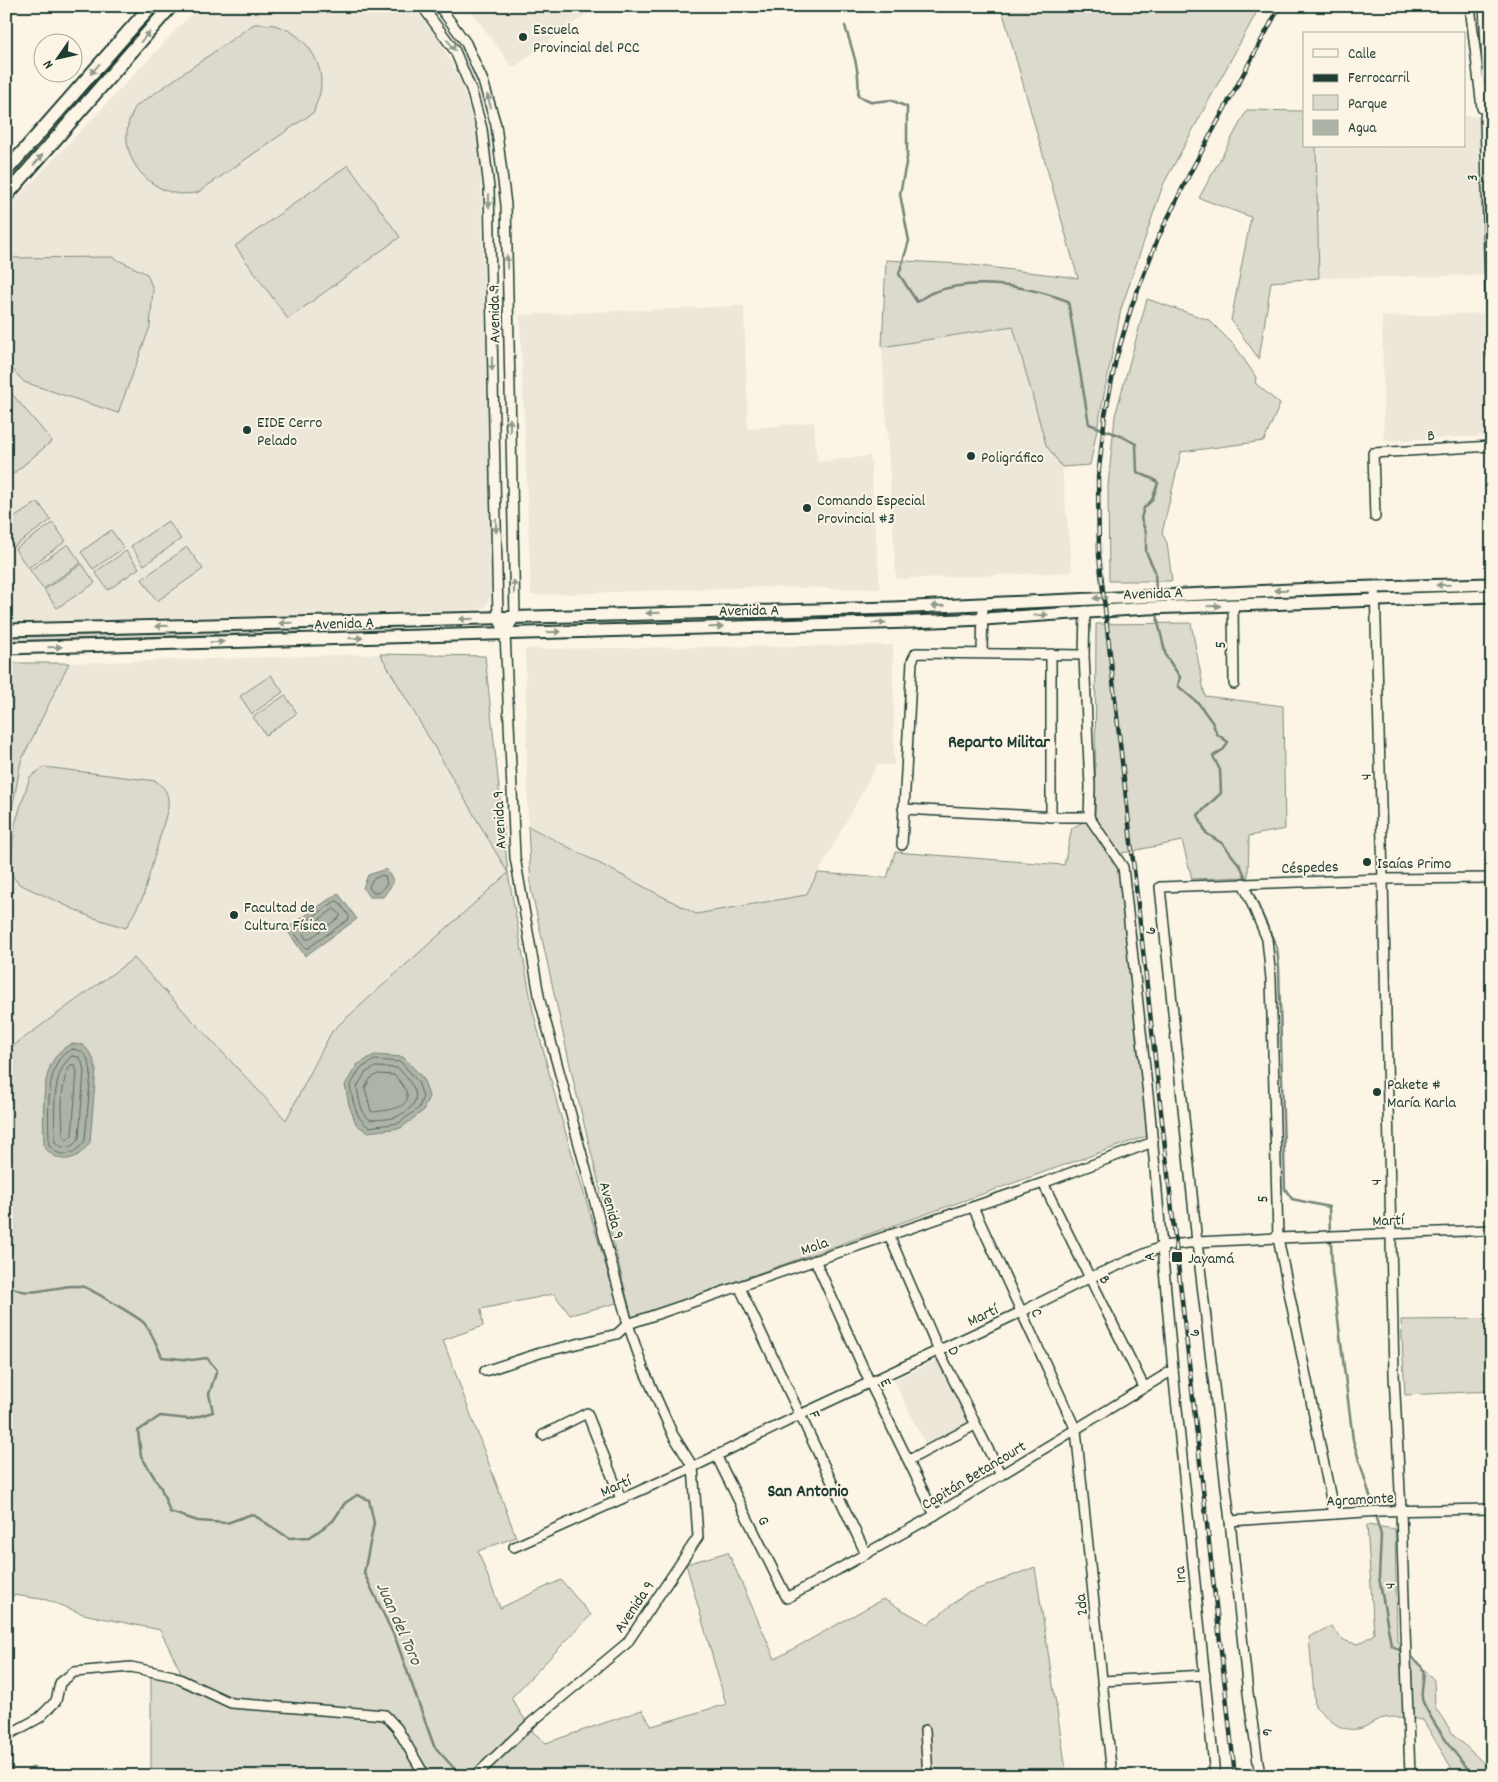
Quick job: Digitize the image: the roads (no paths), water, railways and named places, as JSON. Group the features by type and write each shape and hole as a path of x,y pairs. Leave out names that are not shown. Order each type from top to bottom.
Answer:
{"highway":[{"path":"6,171 150,6"},
{"path":"6,196 171,6"}],"main road":[{"name":"Avenida A","path":"6,648 984,619 1085,611 1149,602 1165,595 1374,586 1492,584"},
{"name":"Avenida A","path":"6,630 893,608 983,604 1149,602 1165,608 1492,596"},
{"path":"321,622 334,639"}],"street":[{"name":"Avenida 9","path":"439,6 466,43 483,81 496,126 506,205 515,617"},
{"name":"3","path":"1470,6 1479,90 1485,119"},
{"name":"3","path":"1484,6 1488,84 1485,119 1490,218 1492,355"},
{"name":"Avenida 9","path":"423,7 455,51 472,89 482,129 489,188 498,618 505,633 515,857 540,1001 628,1324 643,1368 673,1435 693,1467 698,1537 628,1642 533,1721 475,1776"},
{"path":"491,302 508,302"},
{"name":"B","path":"1375,517 1373,453 1492,446"},
{"name":"4","path":"1374,586 1392,1233 1394,1374 1401,1511 1410,1776"},
{"path":"982,653 983,604"},
{"name":"5","path":"1234,605 1234,684"},
{"path":"903,809 1051,817 1089,817 1090,787 1084,655 1085,611"},
{"path":"505,633 515,617"},
{"path":"902,845 912,661 916,653 1084,655"},
{"path":"1051,654 1051,817"},
{"name":"A","path":"1089,817 1123,867 1153,1142 1172,1370"},
{"name":"Céspedes","path":"1160,887 1255,882 1492,878"},
{"name":"5","path":"1244,883 1266,939 1271,978 1278,1238 1334,1514"},
{"name":"6","path":"1160,887 1197,1242 1230,1520 1248,1693 1260,1776"},
{"name":"Mola","path":"485,1371 540,1353 617,1334 628,1324 1043,1183 1153,1142"},
{"name":"B","path":"1043,1183 1088,1278 1144,1387"},
{"name":"C","path":"973,1207 1076,1430"},
{"name":"Martí","path":"514,1547 693,1467 800,1414 1021,1312 1088,1278 1162,1246 1197,1242 1278,1238 1492,1230"},
{"name":"D","path":"889,1235 939,1351 1001,1475"},
{"name":"E","path":"815,1260 870,1383 935,1514"},
{"name":"F","path":"739,1286 866,1554"},
{"name":"Capitán Betancourt","path":"787,1598 1001,1475 1172,1370"},
{"name":"1ra","path":"1172,1370 1215,1776"},
{"path":"543,1435 587,1414 620,1499"},
{"path":"909,1460 976,1425"},
{"name":"2da","path":"1076,1430 1112,1776"},
{"name":"G","path":"716,1455 787,1598"},
{"name":"Agramonte","path":"1230,1520 1380,1511 1492,1509"},
{"path":"6,1736 39,1718 56,1701 60,1683 74,1672 131,1667 173,1676 230,1703 385,1715 397,1728 425,1776"},
{"path":"1103,1681 1205,1675"},
{"path":"925,1730 928,1776"}],"water":[{"path":"386,869 394,882 383,897 369,897 363,888 368,875"},
{"path":"338,893 357,919 305,956 286,929"},
{"path":"72,1044 83,1045 87,1049 93,1058 96,1070 90,1142 80,1154 68,1159 62,1159 50,1153 44,1146 45,1088 53,1061 61,1051"},
{"path":"374,1055 403,1057 423,1078 429,1096 423,1111 401,1128 367,1132 356,1124 349,1105 345,1085 357,1065"}],"waterway":[{"path":"845,26 857,69 858,96 873,102 891,100 907,107 907,158 900,194 909,241 899,274 917,302 932,293 950,287 984,284 1036,291 1068,301 1089,424 1136,444 1137,472 1158,483 1152,500 1144,508 1141,518 1146,533 1146,552 1155,571 1156,594"},
{"path":"1157,612 1166,656 1180,677 1178,686 1199,704 1212,722 1217,734 1228,742 1224,749 1213,756 1220,770 1221,793 1198,815 1206,833 1223,844 1241,867 1277,948 1285,1189 1292,1199 1329,1207 1330,1234"},
{"path":"1331,1239 1332,1271 1353,1440 1374,1509"},
{"name":"Juan del Toro","path":"6,1282 14,1288 33,1292 64,1287 84,1287 144,1323 162,1357 192,1360 207,1358 217,1370 209,1394 213,1412 189,1419 160,1416 138,1431 141,1456 161,1488 170,1512 198,1521 227,1523 252,1514 289,1538 310,1537 333,1521 345,1503 357,1495 369,1500 374,1523 364,1573 396,1640 434,1746 461,1776"},
{"path":"1375,1515 1381,1535 1379,1577 1391,1645 1401,1651"},
{"path":"1414,1659 1423,1669 1422,1697 1427,1710 1455,1752 1476,1776"}],"railway":[{"path":"1235,1776 1099,555 1098,478 1105,415 1116,359 1132,305 1158,238 1191,171 1280,6"}],"place":[{"name":"Escuela Provincial del PCC","path":"523,37"},
{"name":"EIDE Cerro Pelado","path":"247,430"},
{"name":"Poligráfico","path":"971,456"},
{"name":"Comando Especial Provincial #3","path":"807,508"},
{"name":"Isaías Primo","path":"1367,862"},
{"name":"Facultad de Cultura Física","path":"234,915"},
{"name":"Pakete # María Karla","path":"1377,1092"},
{"name":"Jayamá","path":"1177,1257"}],"district":[{"name":"Reparto Militar","path":"999,741"},
{"name":"San Antonio","path":"808,1490"}]}
